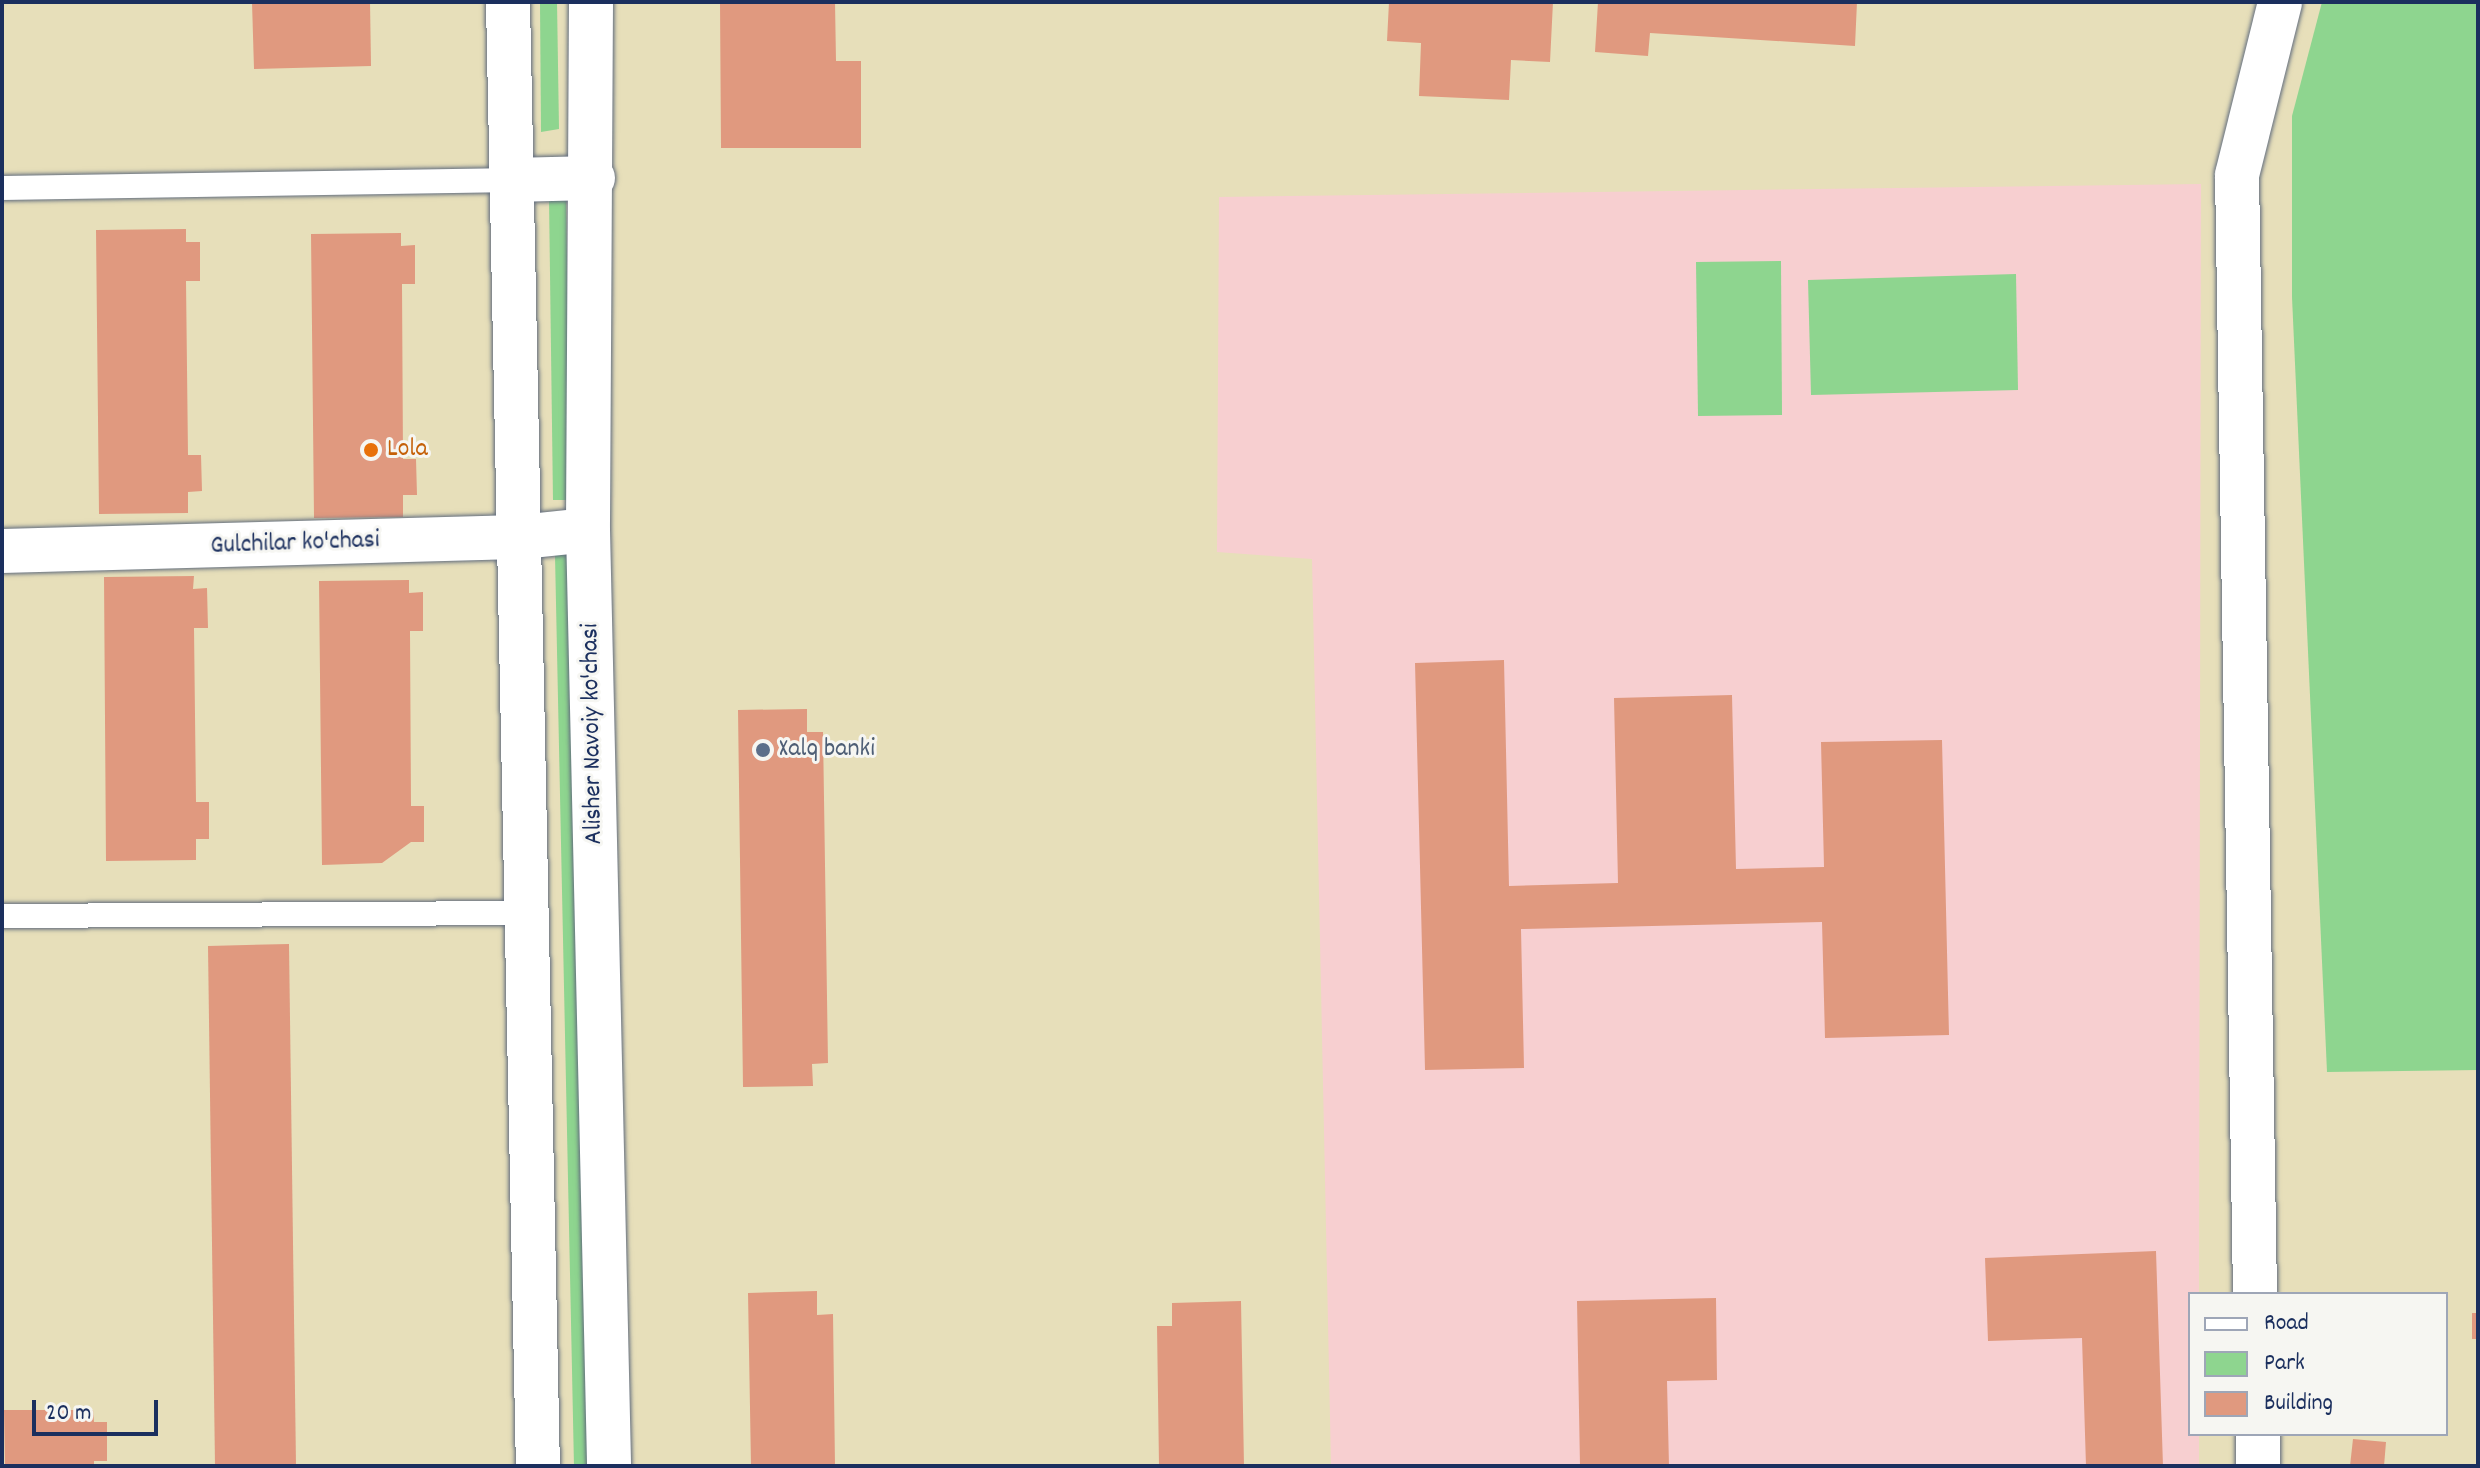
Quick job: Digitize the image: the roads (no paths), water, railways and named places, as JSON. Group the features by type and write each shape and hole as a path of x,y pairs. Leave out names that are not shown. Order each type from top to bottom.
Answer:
{"street":[{"path":"508,2 538,1466"},
{"name":"Alisher Navoiy ko'chasi","path":"591,2 593,178 588,530 609,1466"},
{"path":"2255,1292 2237,175 2280,2"},
{"path":"511,180 593,178"},
{"name":"Gulchilar ko'chasi","path":"2,551 521,537 588,530"},
{"path":"2258,1436 2258,1466"}],"lane":[{"path":"2,188 511,180"},
{"path":"2,916 528,913"}],"place":[{"name":"Lola","path":"371,450"},
{"name":"Xalq banki","path":"763,750"}]}
